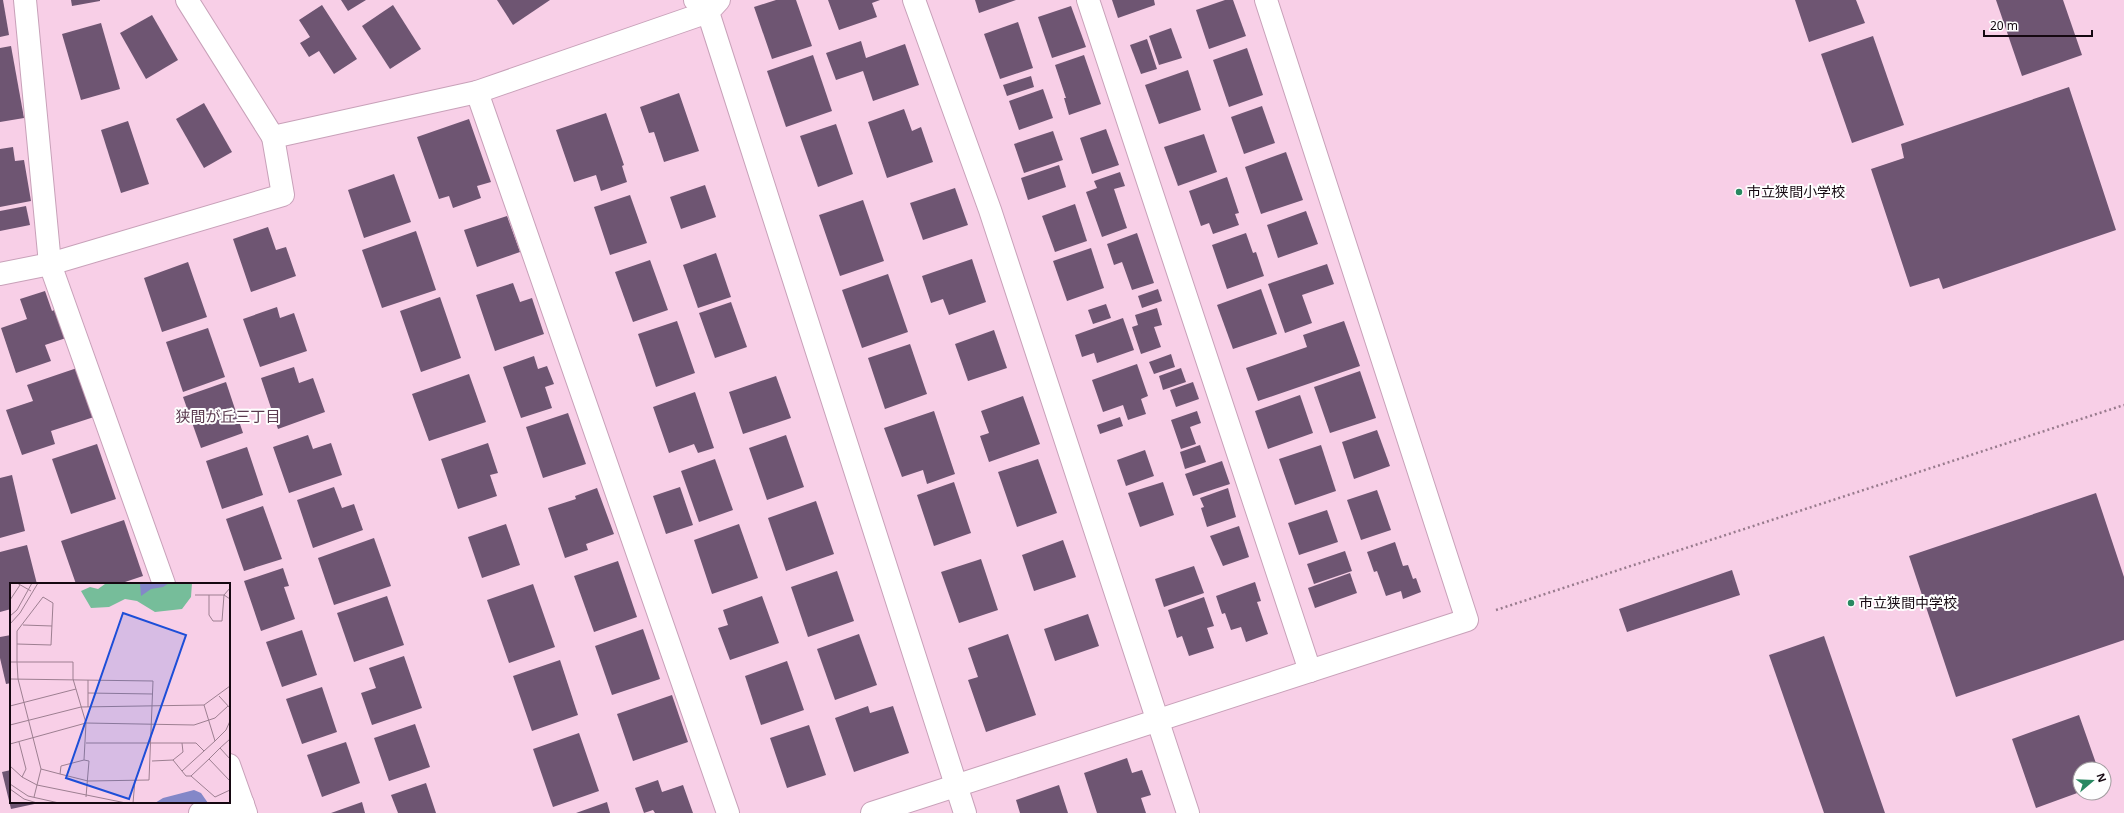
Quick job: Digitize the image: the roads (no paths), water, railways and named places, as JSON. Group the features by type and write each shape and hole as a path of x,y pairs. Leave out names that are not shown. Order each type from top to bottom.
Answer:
{"street":[{"path":"25,0 50,264 164,583"},
{"path":"0,274 50,264 283,195 273,137 187,0"},
{"path":"914,0 990,210 1188,813"},
{"path":"1088,0 1310,671"},
{"path":"872,813 1467,620 1266,0"},
{"path":"273,137 477,92 707,4 965,813"},
{"path":"477,92 728,813"},
{"path":"200,813 244,809 230,768"}],"place":[{"name":"市立狭間小学校","path":"1739,192"},
{"name":"市立狭間中学校","path":"1851,603"}],"district":[{"name":"狭間が丘三丁目","path":"228,417"}]}
